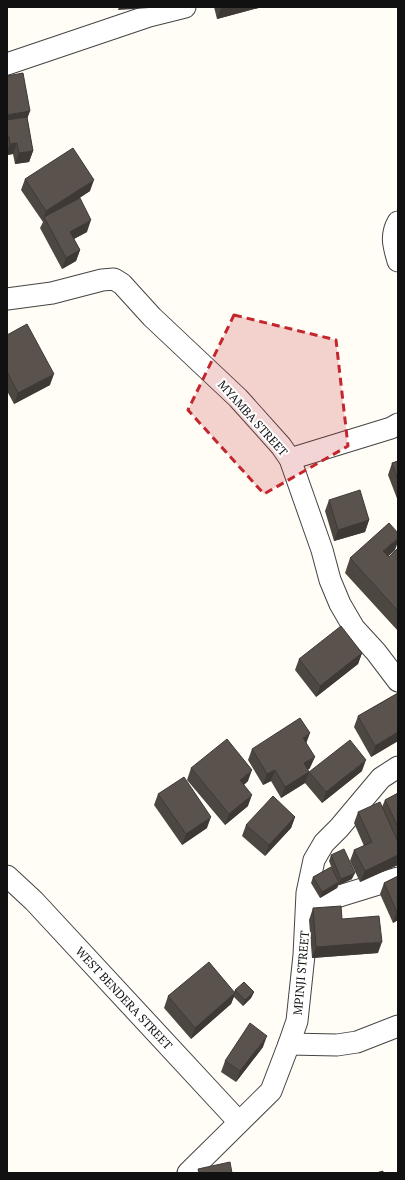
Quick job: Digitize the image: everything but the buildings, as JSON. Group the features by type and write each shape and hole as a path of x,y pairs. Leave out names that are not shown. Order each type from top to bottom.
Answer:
{"street":[{"path":"7,64 149,16 185,7"},
{"path":"398,222 394,228 393,239 398,262"},
{"name":"MYAMBA STREET","path":"7,299 52,293 102,280 114,279 122,284 152,317 238,398 281,446 290,459 322,550 330,580 340,604 354,628 376,652 398,681"},
{"path":"290,459 391,428 398,424"},
{"name":"MPINJI STREET","path":"188,1173 271,1091 290,1044 297,1021 304,955 307,893 314,860 324,843 339,828 381,778 398,768"},
{"name":"WEST BENDERA STREET","path":"7,876 34,901 239,1122"},
{"path":"307,906 398,878"},
{"path":"290,1044 336,1045 357,1042 398,1026"}],"highlighted area":[{"path":"234,315 336,340 348,446 264,494 188,410"}]}
